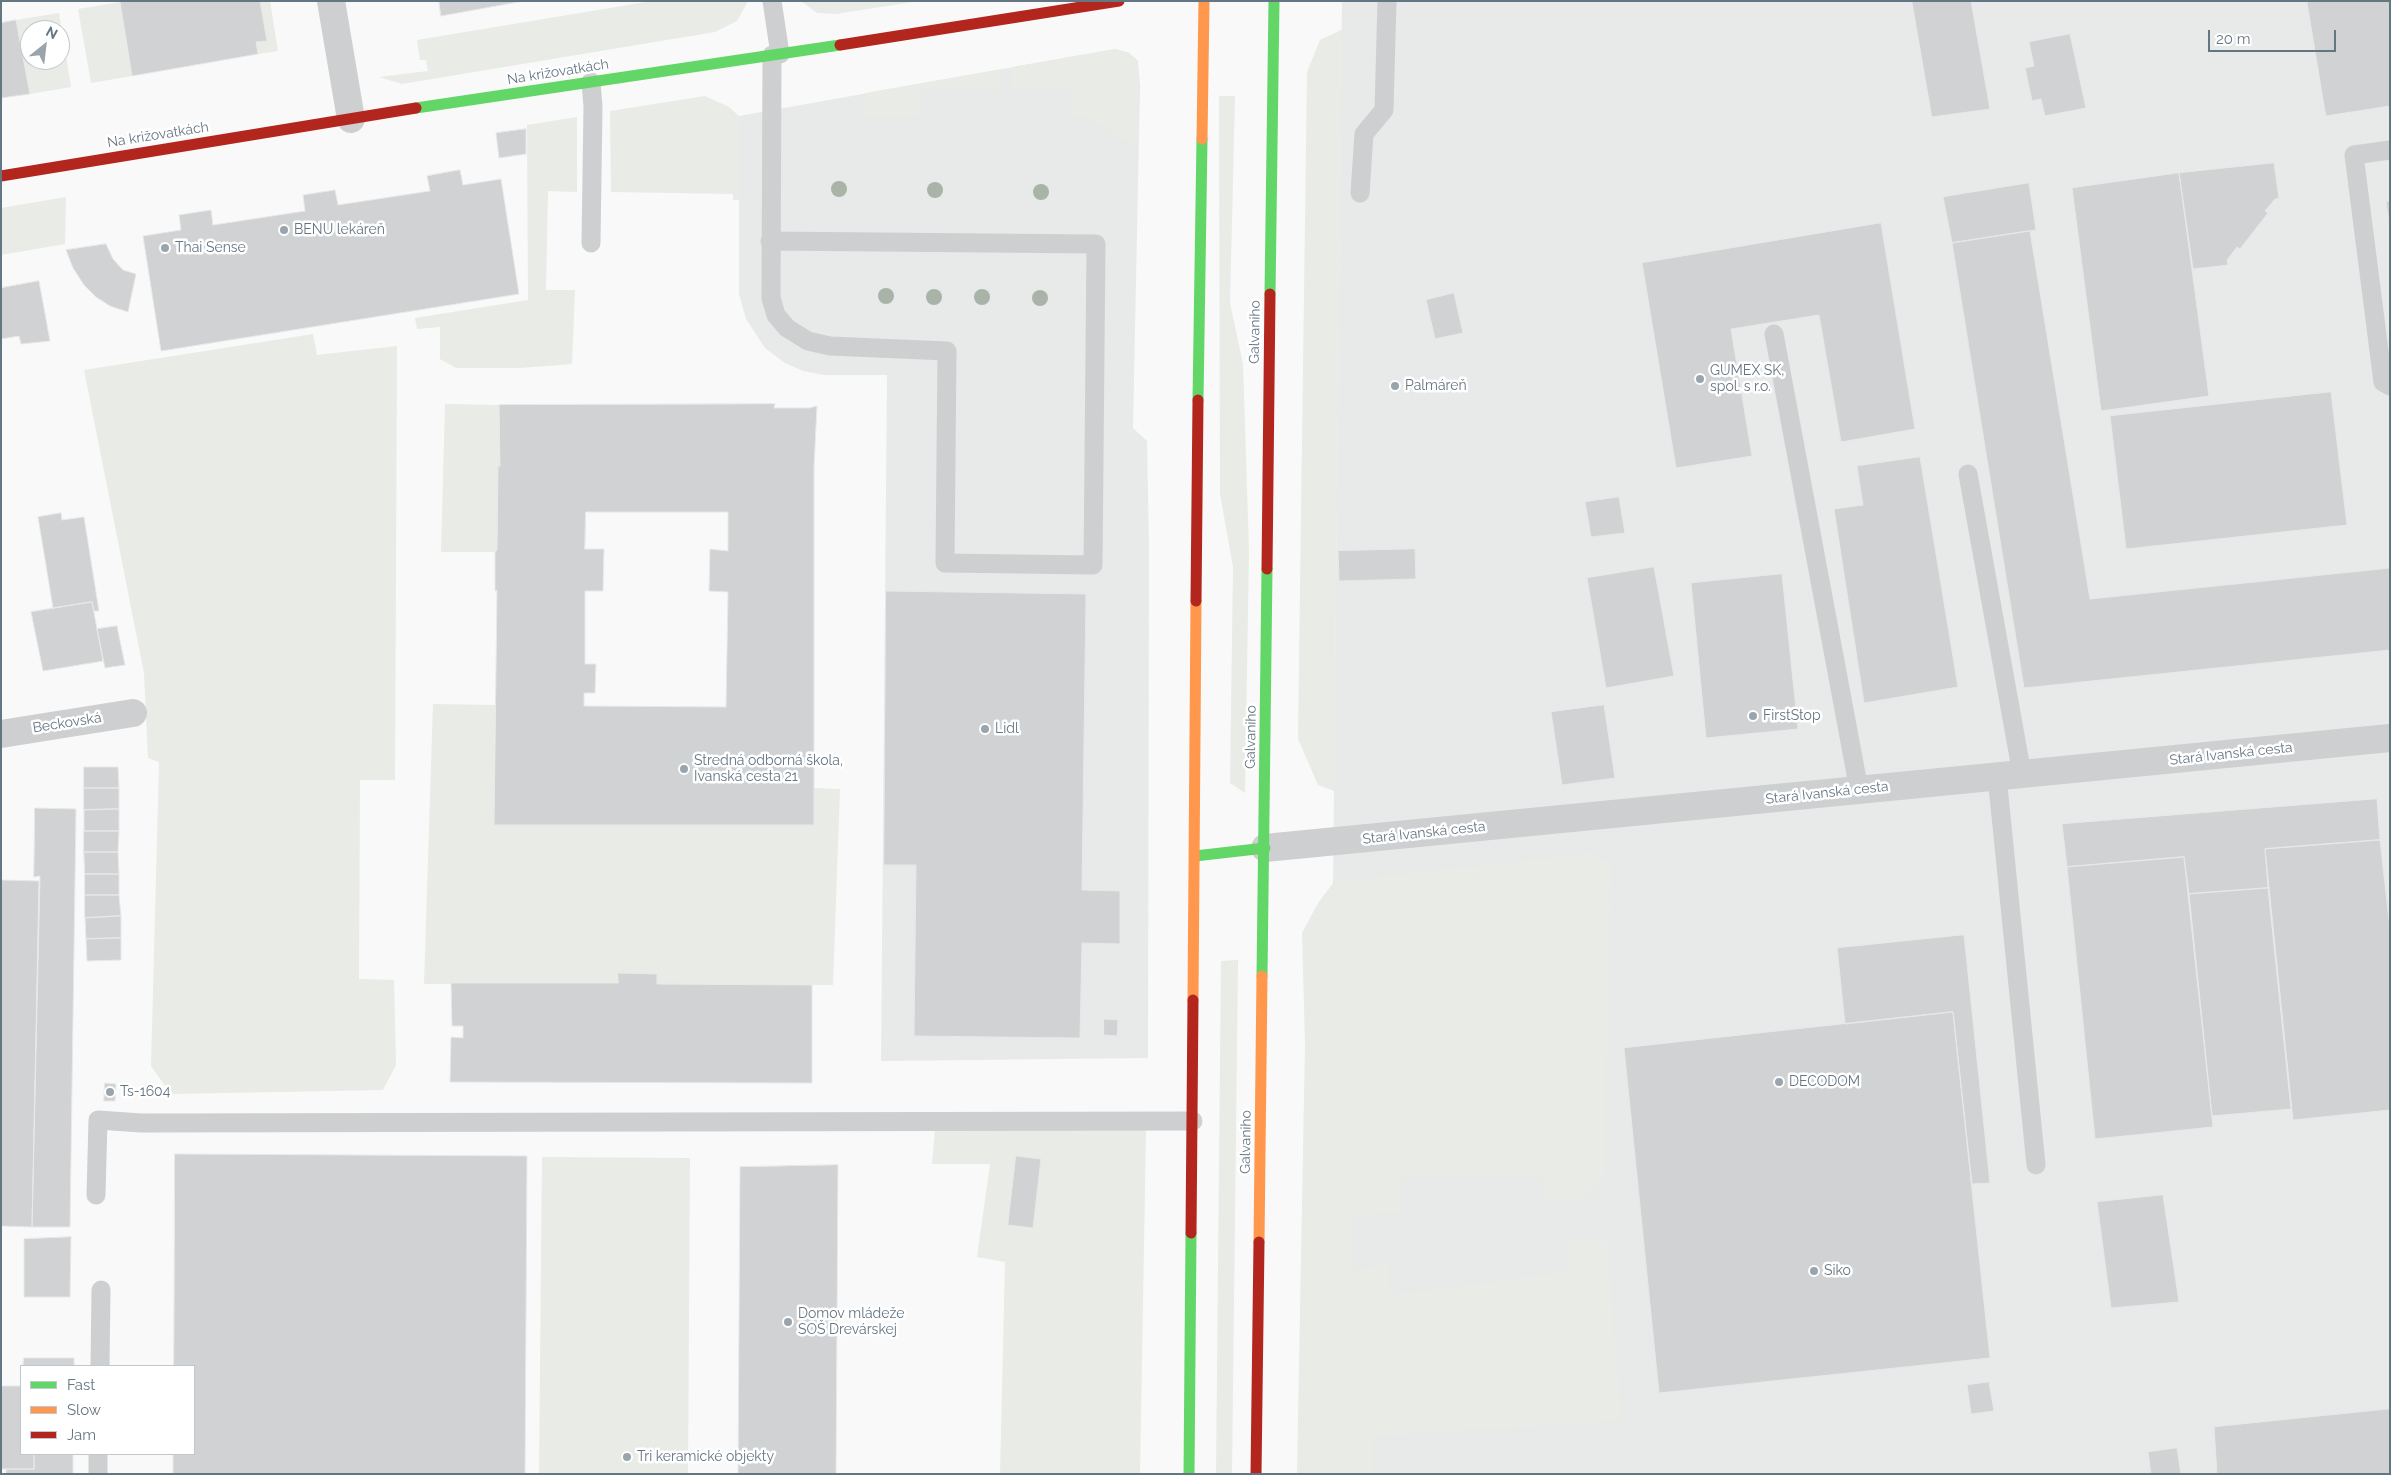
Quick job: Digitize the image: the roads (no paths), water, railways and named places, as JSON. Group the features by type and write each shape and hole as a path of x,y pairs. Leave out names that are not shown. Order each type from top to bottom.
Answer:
{"main road":[{"name":"Na križovatkách","path":"1,176 350,119 1119,1"},
{"path":"1189,1474 1197,503 1204,1"},
{"name":"Galvaniho","path":"1256,1474 1274,1"},
{"path":"1195,856 1265,848"}],"street":[{"path":"331,1 350,119"},
{"name":"Beckovská","path":"1,734 133,713"},
{"name":"Stará Ivanská cesta","path":"1265,848 2390,738"}],"lane":[{"path":"770,241 1096,244 1093,565 945,563 947,351 830,346 808,341 788,328 776,315 771,298 770,241 776,55 772,1"},
{"path":"1360,193 1364,134 1384,110 1387,1"},
{"path":"591,82 593,107 591,242"},
{"path":"2390,150 2354,155 2383,382 2390,386"},
{"path":"1774,334 1859,790"},
{"path":"1968,474 2010,775 2036,1165"},
{"path":"96,1195 98,1120 141,1123 1193,1121"},
{"path":"100,1365 102,1290"},
{"path":"98,1455 98,1474"}],"place":[{"name":"BENU lekáreň","path":"284,230"},
{"name":"Thai Sense","path":"165,248"},
{"name":"GUMEX SK, spol. s r.o.","path":"1700,379"},
{"name":"Palmáreň","path":"1395,386"},
{"name":"FirstStop","path":"1753,716"},
{"name":"Lidl","path":"985,729"},
{"name":"Stredná odborná škola, Ivanská cesta 21","path":"684,769"},
{"name":"DECODOM","path":"1779,1082"},
{"name":"Ts-1604","path":"110,1092"},
{"name":"Siko","path":"1814,1271"},
{"name":"Domov mládeže SOŠ Drevárskej","path":"788,1322"},
{"name":"Tri keramické objekty","path":"627,1457"}]}
